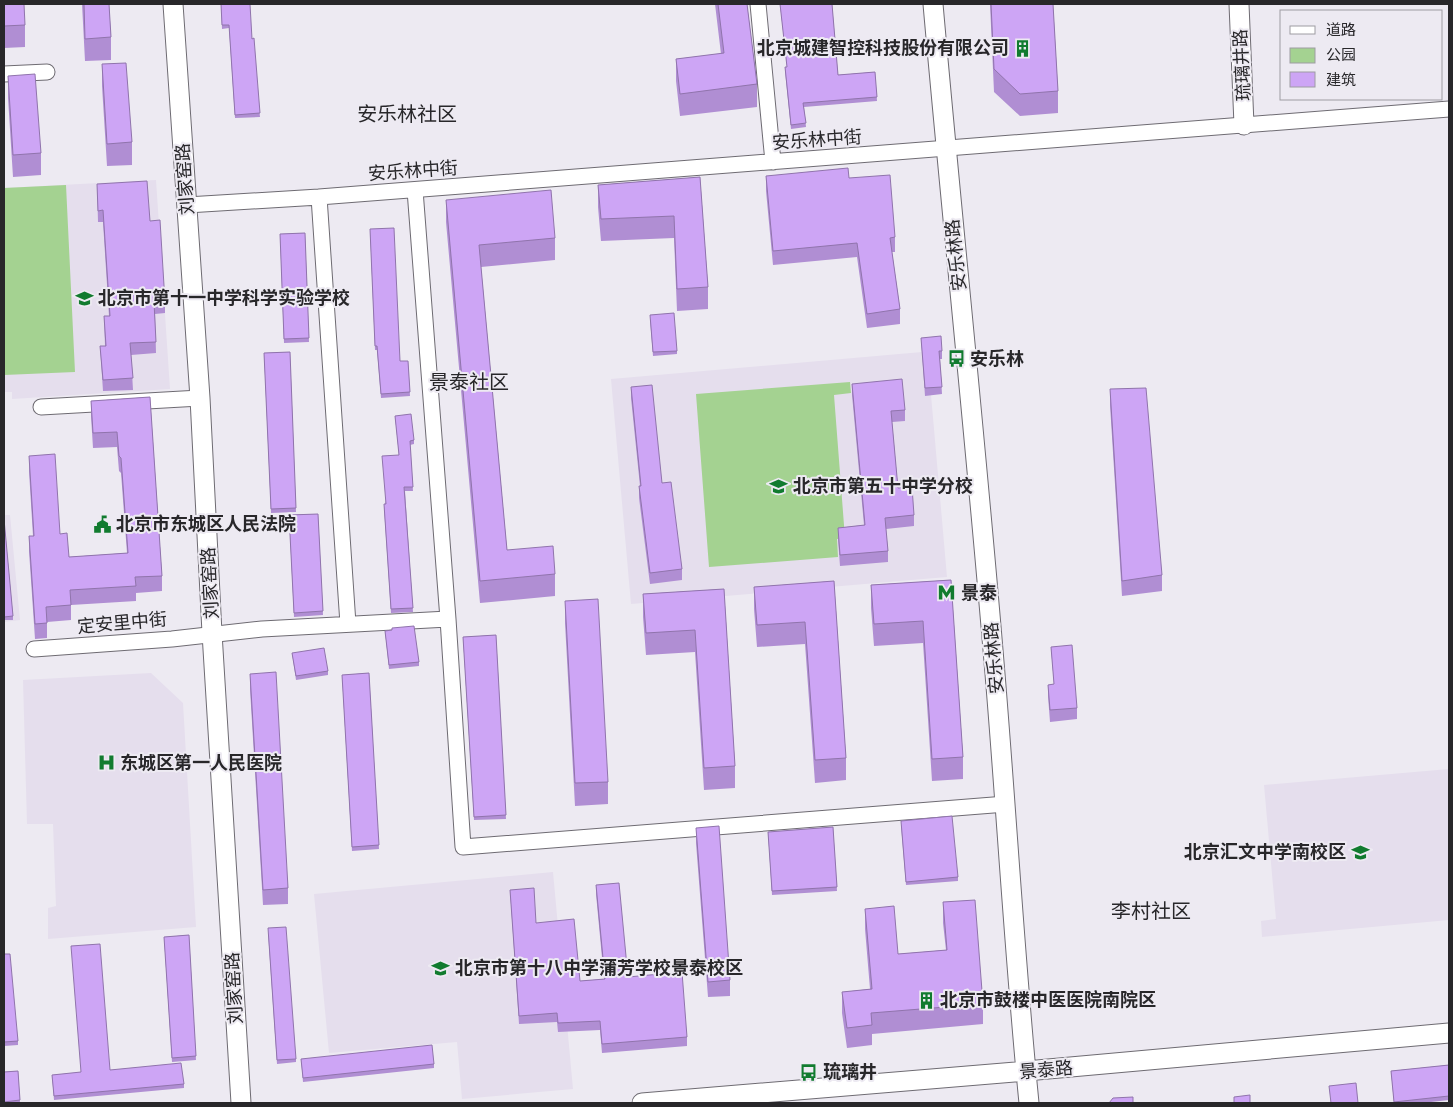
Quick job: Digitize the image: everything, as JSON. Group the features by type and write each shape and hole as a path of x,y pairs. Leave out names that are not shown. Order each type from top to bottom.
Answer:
{"street":[{"name":"刘家窑路","path":"173,4 200,398 212,633 241,1103"},
{"path":"758,4 773,162"},
{"name":"安乐林路","path":"933,4 978,474 1029,1103"},
{"name":"琉璃井路","path":"1239,4 1244,125"},
{"path":"4,74 46,72"},
{"name":"安乐林中街","path":"187,205 414,190 1449,109"},
{"path":"414,190 448,619 463,847 1006,804"},
{"path":"319,197 348,624"},
{"path":"40,407 200,398"},
{"name":"定安里中街","path":"34,649 212,633 448,619"},
{"name":"景泰路","path":"642,1103 1026,1072 1449,1033"}],"shaded area":[{"name":"北京市第十一中学科学实验学校","path":"156,180 170,389 12,399 12,392 4,392 4,188"},
{"name":"北京市第五十中学分校","path":"922,352 931,395 947,577 631,604 611,379"},
{"path":"4,515 10,515 20,620 4,622"},
{"name":"东城区第一人民医院","path":"151,673 183,703 196,927 48,939 48,908 56,906 53,824 27,824 23,680"},
{"name":"北京汇文中学南校区","path":"1449,769 1449,920 1262,937 1261,921 1276,919 1264,785"},
{"name":"北京市第十八中学蒲芳学校景泰校区","path":"553,872 573,1089 462,1099 457,1042 329,1053 314,894"}],"green space":[{"path":"66,185 75,372 4,375 4,188"},
{"path":"850,382 851,393 834,395 845,538 837,539 838,557 709,567 696,394"}],"building":[{"path":"4,4 24,4 25,25 4,26"},
{"path":"84,4 109,4 111,37 85,39"},
{"path":"221,4 250,4 260,113 235,115 229,25 222,25"},
{"path":"718,4 747,4 757,84 680,94 676,59 724,53"},
{"path":"780,4 832,4 838,75 875,72 877,97 803,103 806,123 791,125"},
{"name":"北京城建智控科技股份有限公司","path":"991,4 1053,4 1058,91 1020,94 994,69"},
{"path":"126,63 132,142 107,144 102,64"},
{"path":"35,74 41,153 13,155 8,76"},
{"path":"848,168 849,178 890,175 895,237 890,238 900,309 867,314 857,243 773,251 766,176"},
{"path":"700,177 708,287 677,289 674,216 601,219 598,185"},
{"path":"147,181 150,221 160,220 165,302 154,302 156,342 130,343 133,378 103,380 100,346 106,346 104,316 110,316 103,210 98,211 97,184"},
{"path":"551,190 555,238 479,245 507,550 553,546 555,574 480,581 446,200"},
{"path":"394,228 400,361 408,361 410,392 381,394 377,346 375,346 370,229"},
{"path":"305,233 309,338 284,339 280,234"},
{"path":"674,313 677,351 653,352 650,315"},
{"path":"941,336 942,351 939,351 942,387 925,388 921,338"},
{"path":"290,352 296,508 271,509 264,353"},
{"path":"902,379 905,410 891,411 898,488 912,487 914,515 885,518 888,551 840,555 838,528 865,525 852,384"},
{"path":"652,385 662,483 671,482 682,569 650,573 639,486 641,486 631,387"},
{"path":"1146,388 1162,575 1122,581 1110,389"},
{"path":"150,397 162,576 135,577 136,586 70,590 71,605 46,607 47,623 35,624 29,536 34,536 29,456 55,454 60,534 67,533 69,557 128,553 121,458 119,456 117,432 93,433 91,401"},
{"path":"411,414 414,440 410,441 413,487 404,487 413,608 391,609 382,456 399,455 395,416"},
{"path":"318,514 323,611 294,613 289,515"},
{"path":"4,519 13,616 4,617"},
{"path":"951,580 963,757 932,759 923,621 874,624 871,585"},
{"path":"834,581 846,758 815,760 805,622 757,625 754,587"},
{"path":"724,589 735,766 704,768 695,630 646,633 643,594"},
{"path":"598,599 608,782 575,783 565,601"},
{"path":"414,626 419,662 389,665 385,631 392,630 392,628"},
{"path":"496,635 506,815 474,817 463,637"},
{"path":"1072,645 1077,708 1050,710 1048,685 1054,684 1051,647"},
{"path":"324,648 328,671 296,676 292,653"},
{"path":"276,672 288,888 263,890 250,674"},
{"path":"369,673 379,845 352,847 342,675"},
{"path":"952,816 958,877 906,882 901,821"},
{"path":"719,826 730,980 708,982 696,828"},
{"path":"833,827 837,887 772,891 768,832"},
{"path":"619,883 628,977 682,972 687,1037 602,1044 600,1021 558,1023 557,1013 519,1016 510,890 534,888 536,923 574,919 580,981 605,979 596,885"},
{"name":"北京市鼓楼中医医院南院区","path":"975,900 983,1004 871,1013 872,1025 847,1028 842,992 872,989 865,909 894,906 898,954 947,950 943,902"},
{"path":"286,927 296,1059 277,1060 268,928"},
{"path":"189,935 196,1056 172,1058 164,937"},
{"path":"100,944 110,1070 181,1063 184,1084 54,1096 52,1075 81,1072 71,946"},
{"path":"4,954 10,954 18,1041 4,1042"},
{"path":"432,1045 434,1064 303,1078 301,1059"},
{"path":"1449,1065 1449,1096 1394,1102 1391,1071"},
{"path":"18,1071 20,1100 4,1102 4,1072"},
{"path":"1356,1083 1358,1103 1331,1103 1329,1086"},
{"path":"1250,1095 1250,1103 1234,1103 1234,1097"},
{"path":"1133,1097 1133,1103 1109,1103 1113,1098"}],"place":[{"name":"北京城建智控科技股份有限公司","path":"1023,48"},
{"name":"北京市第十一中学科学实验学校","path":"84,298"},
{"name":"安乐林","path":"956,359"},
{"name":"北京市第五十中学分校","path":"779,486"},
{"name":"北京市东城区人民法院","path":"102,524"},
{"name":"景泰","path":"947,593"},
{"name":"东城区第一人民医院","path":"106,763"},
{"name":"北京汇文中学南校区","path":"1360,852"},
{"name":"北京市第十八中学蒲芳学校景泰校区","path":"441,968"},
{"name":"北京市鼓楼中医医院南院区","path":"926,1000"},
{"name":"琉璃井","path":"809,1072"}],"district":[{"name":"安乐林社区","path":"407,114"},
{"name":"景泰社区","path":"469,382"},
{"name":"李村社区","path":"1151,911"}]}
